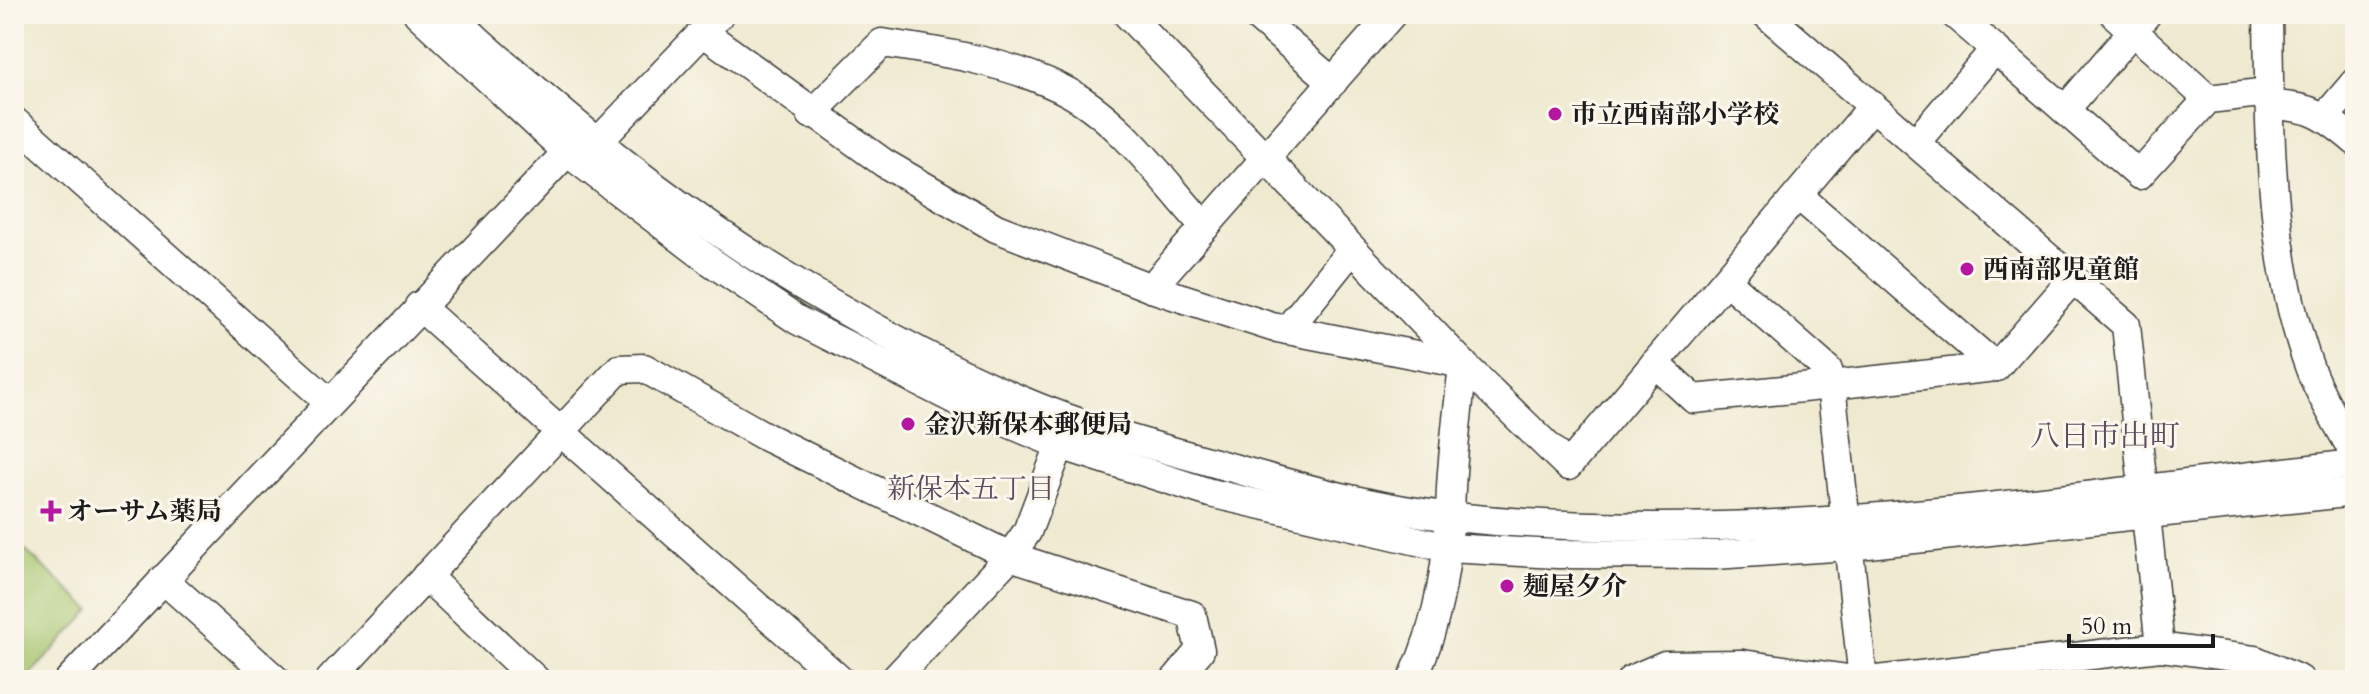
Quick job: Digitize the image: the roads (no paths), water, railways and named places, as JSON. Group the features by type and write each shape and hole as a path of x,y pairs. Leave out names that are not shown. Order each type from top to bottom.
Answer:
{"street":[{"path":"418,14 567,152 710,261 797,320 961,403 1060,445 1210,493 1448,548 1557,554 1714,555 1847,534 2144,501 2355,464"},
{"path":"452,14 597,143 744,251 898,342 1020,400 1115,434 1332,497 1452,517 1603,526 1724,527 1847,534"},
{"path":"1127,14 1463,364 1568,466 1873,106"},
{"path":"1254,14 1333,82"},
{"path":"1151,288 1392,14"},
{"path":"1766,14 2126,325 2160,647"},
{"path":"1954,14 2139,175 2208,99 2269,98 2298,105 2326,116 2355,141"},
{"path":"2268,14 2274,213 2282,262 2310,370 2355,455"},
{"path":"2065,110 2131,19 2208,99"},
{"path":"69,680 567,152 597,143 712,23 811,114 884,163 996,228 1151,288 1287,330 1463,364"},
{"path":"811,114 882,43 971,57 1061,88 1103,119 1205,227"},
{"path":"1916,142 1995,49"},
{"path":"2326,116 2355,82"},
{"path":"14,121 329,402"},
{"path":"1799,196 1996,367"},
{"path":"1287,330 1352,249"},
{"path":"1655,363 1694,399 1996,367 2072,280"},
{"path":"1727,281 1828,370 1863,680"},
{"path":"419,306 840,680"},
{"path":"1412,680 1427,649 1448,548 1463,364"},
{"path":"330,680 619,369 644,368 766,437 1010,556 1192,615 1200,650 1175,680"},
{"path":"894,680 1010,556 1027,532 1060,445"},
{"path":"2144,501 2246,501 2355,492"},
{"path":"426,576 536,680"},
{"path":"163,579 276,680"},
{"path":"1877,680 2034,671 2160,647 2255,660 2295,679"},
{"path":"1631,680 1665,665 1855,680"}],"place":[{"name":"市立西南部小学校","path":"1555,114"},
{"name":"西南部児童館","path":"1967,269"},
{"name":"金沢新保本郵便局","path":"908,424"},
{"name":"オーサム薬局","path":"51,511"},
{"name":"麺屋夕介","path":"1507,586"}],"district":[{"name":"八日市出町","path":"2105,436"},
{"name":"新保本五丁目","path":"971,489"}]}
